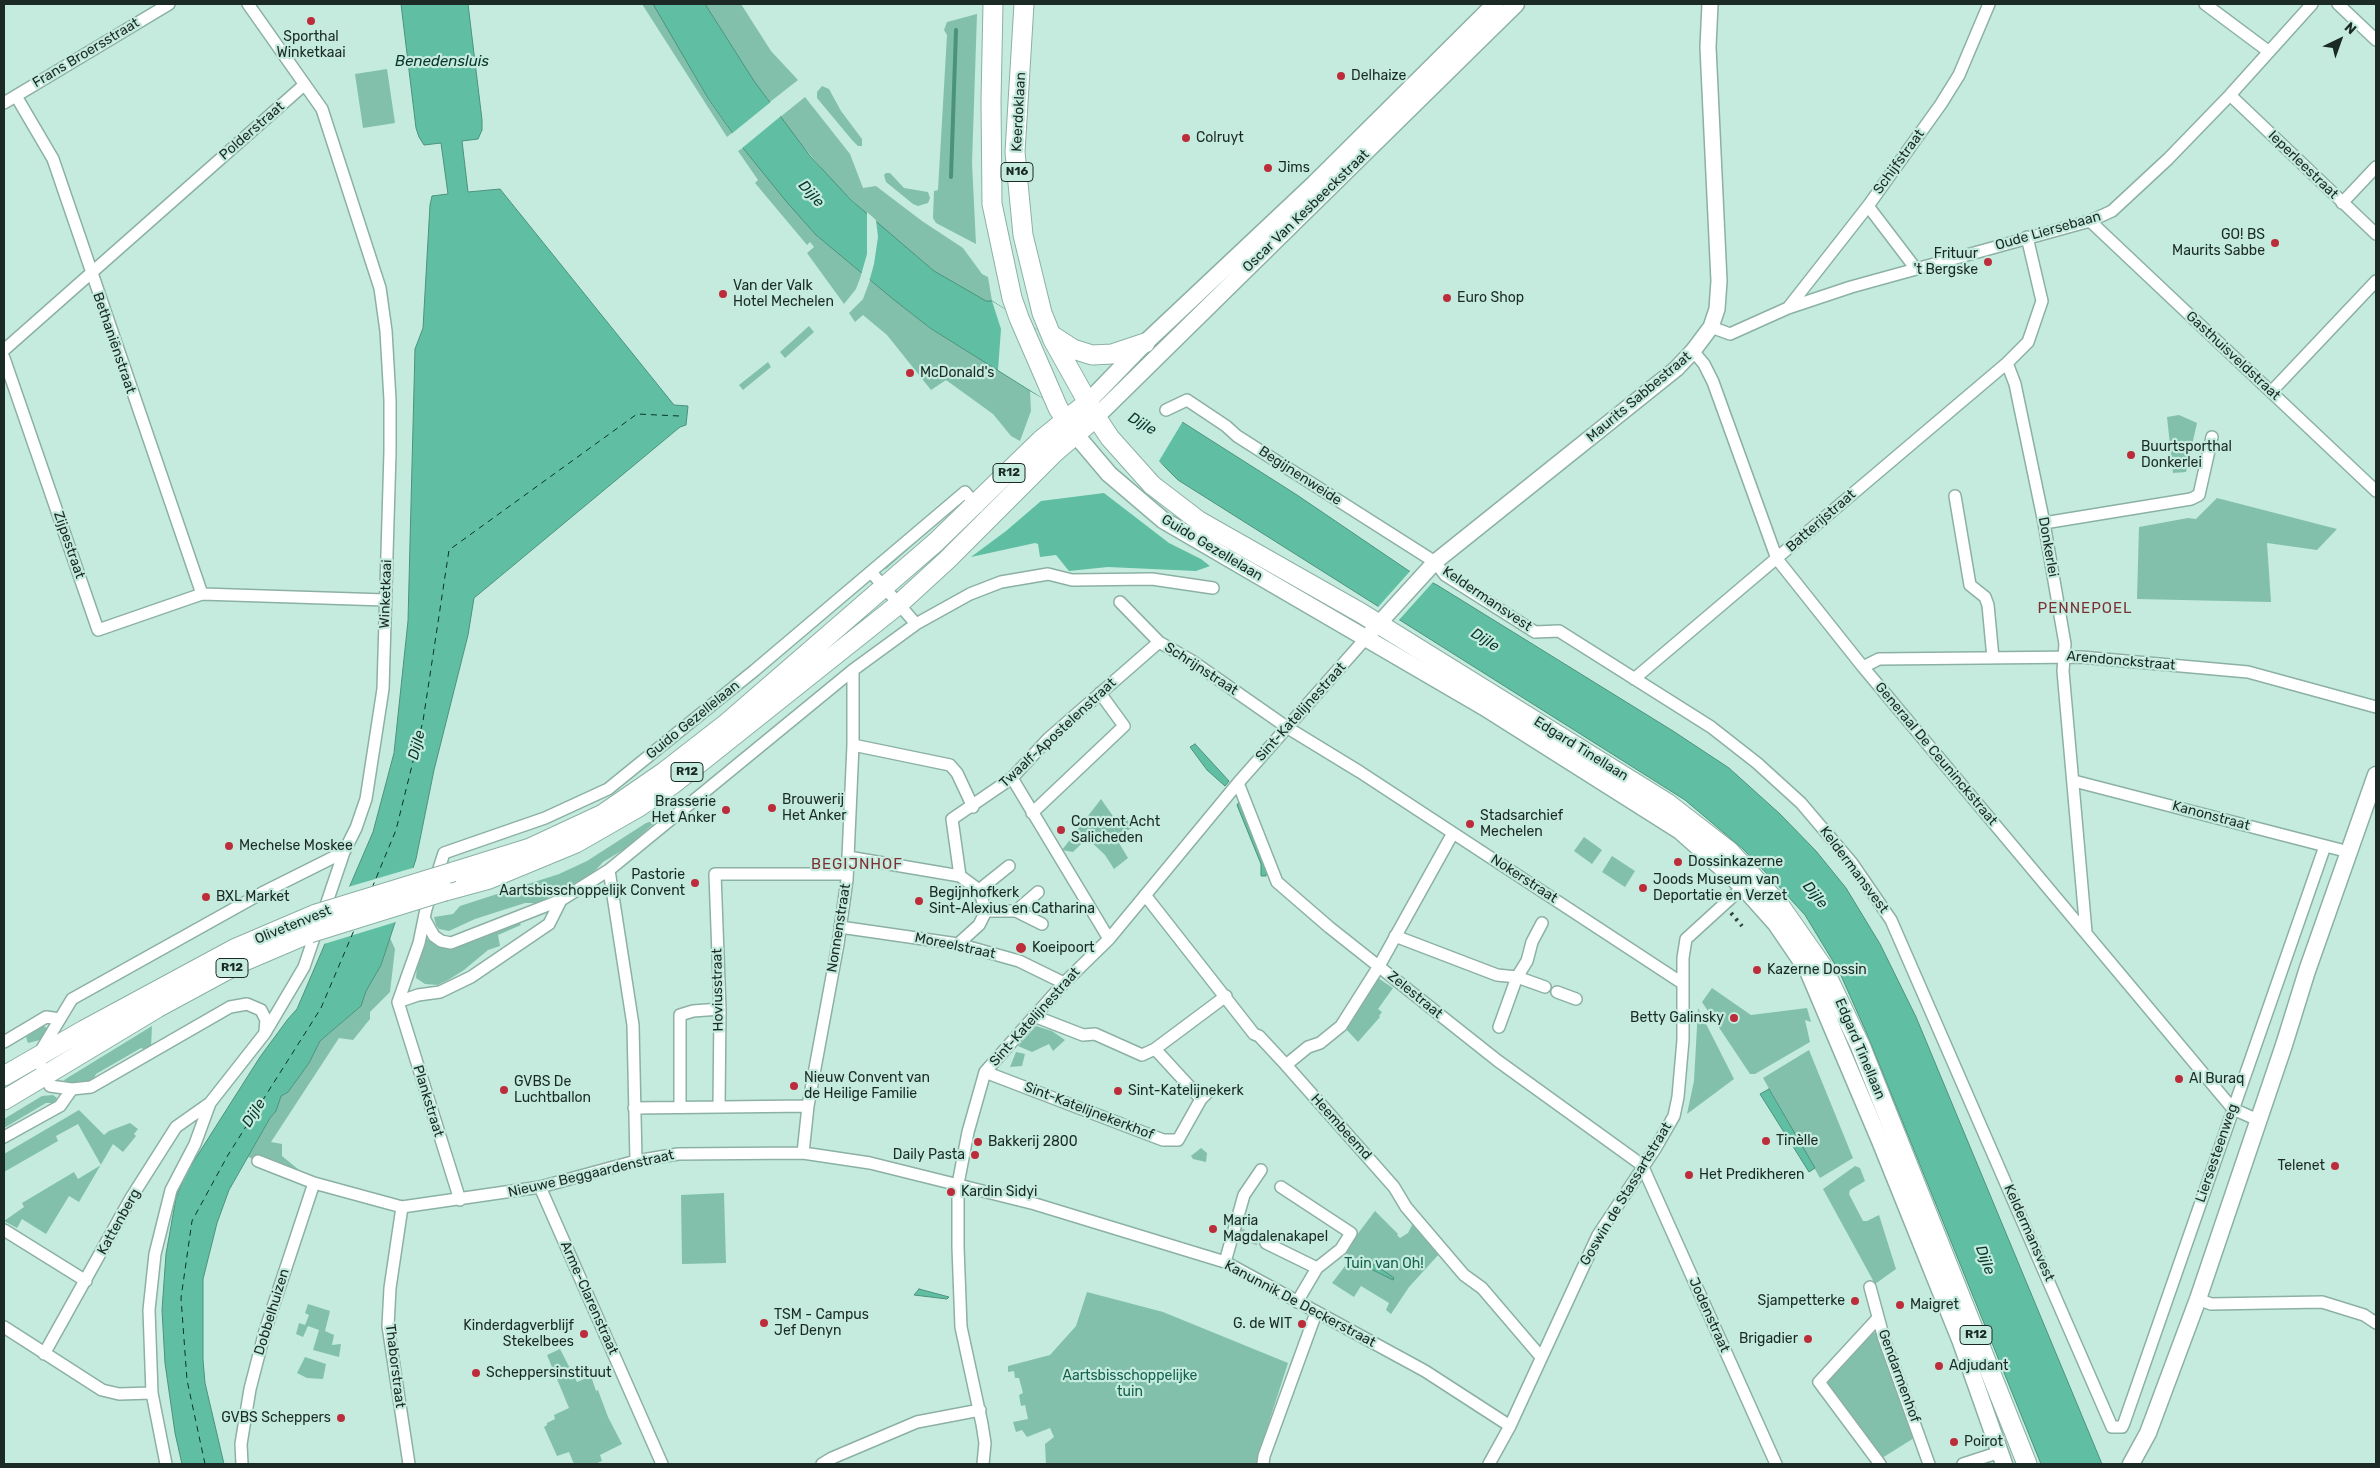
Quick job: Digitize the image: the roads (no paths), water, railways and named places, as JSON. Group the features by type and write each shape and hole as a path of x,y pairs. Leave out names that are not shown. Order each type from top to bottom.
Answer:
{"main road":[{"name":"Keerdoklaan","path":"993,4 991,101 992,204 1012,298 1028,345 1064,414"},
{"name":"Keerdoklaan","path":"1024,4 1015,152 1023,235 1042,313 1052,338"},
{"name":"Oscar Van Kesbeeckstraat","path":"1086,420 1113,377 1145,343 1314,184 1495,4"},
{"name":"Oscar Van Kesbeeckstraat","path":"1086,420 1127,386 1516,4"},
{"path":"1052,338 1073,349 1092,355 1112,354 1145,343"},
{"name":"N16","path":"1052,338 1086,420"},
{"name":"Guido Gezellelaan","path":"1064,414 1086,420"},
{"name":"Guido Gezellelaan","path":"1064,414 1086,420 1114,443 1152,485 1199,521 1382,619"},
{"name":"Guido Gezellelaan","path":"445,891 489,879 545,857 576,842 637,808 705,759 899,604 947,560 977,505 1064,414"},
{"name":"Guido Gezellelaan","path":"453,872 530,848 603,814 664,772 727,723 877,579 977,505 1054,454 1086,420"},
{"name":"Guido Gezellelaan","path":"1086,420 1109,474 1163,520 1366,638"},
{"name":"Edgard Tinellaan","path":"1382,619 1667,802 1729,852 1808,971 1940,1291 2002,1458"},
{"name":"Edgard Tinellaan","path":"1366,638 1484,707 1650,811 1746,879 1780,906 1822,966 1843,1007 2027,1464"},
{"name":"Liersesteenweg","path":"2131,1464 2148,1433 2198,1299 2252,1118 2307,971 2376,775"},
{"name":"Olivetenvest","path":"4,1076 234,950 316,914 453,872"},
{"name":"Olivetenvest","path":"4,1100 157,1008 242,962 310,932 445,891"}],"street":[{"name":"Frans Broersstraat","path":"4,103 169,4"},
{"path":"248,4 304,85"},
{"name":"Maurits Sabbestraat","path":"1366,638 1430,566 1676,369 1693,352 1711,326 1717,309 1719,281 1708,46 1710,4"},
{"name":"Schijfstraat","path":"1788,308 1868,206 1941,104 1959,75 1989,4"},
{"path":"2204,4 2268,51"},
{"name":"Oude Liersebaan","path":"1711,326 1730,334 1788,308 1851,287 2090,221 2112,211 2168,159 2230,95 2312,4"},
{"path":"2338,4 2376,40"},
{"name":"Polderstraat","path":"4,350 90,272 304,85"},
{"name":"Winketkaai","path":"304,85 322,108 380,288 386,331 390,408 383,689 378,733 366,799 356,828 344,852"},
{"name":"Ieperleestraat","path":"2230,95 2376,234"},
{"name":"Bethaniënstraat","path":"16,96 53,160 202,594"},
{"path":"2342,202 2376,167"},
{"path":"1868,206 1916,268"},
{"name":"Gasthuisveldstraat","path":"2090,221 2376,491"},
{"path":"2007,363 2028,342 2042,301 2027,237"},
{"path":"2271,392 2376,281"},
{"name":"Generaal De Ceuninckstraat","path":"1693,352 1704,364 1713,382 1777,559 1863,667 2233,1109 2252,1118"},
{"name":"Zijpestraat","path":"4,358 98,630 202,594"},
{"name":"Donkerlei","path":"2007,363 2015,384 2044,523 2065,644 2063,671 2086,932"},
{"name":"Batterijstraat","path":"1634,679 2007,363"},
{"name":"Begijnenweide","path":"1166,410 1187,400 1226,426 1237,436 1430,566"},
{"path":"2044,523 2191,499 2199,495 2212,437"},
{"path":"1955,496 1970,585 1985,597 1988,605 1993,658"},
{"name":"Keldermansvest","path":"1430,566 1535,632 1559,631 1711,728 1757,763 1801,802 1831,836 1874,893 1891,920 2048,1277 2101,1403 2110,1423 2116,1428"},
{"path":"425,920 434,936 441,941 451,943 561,900 609,870 853,670 916,624 977,591 1001,582 1048,574 1072,580 1152,579 1213,588"},
{"path":"877,579 916,624"},
{"name":"Guido Gezellelaan","path":"398,1002 425,920 426,909 444,853 545,818 608,789 755,670 877,579"},
{"path":"202,594 385,600"},
{"name":"Schrijnstraat","path":"1120,602 1159,642 1192,661 1288,728"},
{"name":"Sint-Katelijnestraat","path":"983,1464 985,1443 980,1410 961,1327 958,1184 968,1132 985,1072 1064,983 1109,939 1238,783 1366,638"},
{"name":"Twaalf-Apostelenstraat","path":"960,876 952,819 973,807 1012,778 1048,739 1159,642"},
{"name":"Arendonckstraat","path":"1863,667 1879,659 2064,656 2248,672 2376,707"},
{"name":"Nonnenstraat","path":"803,1153 808,1106 848,874 853,745 853,670"},
{"path":"1032,813 1124,726 1100,692"},
{"name":"Nokerstraat","path":"1288,728 1453,833 1682,983"},
{"path":"853,745 950,765 957,773 973,807"},
{"path":"1012,778 1109,939"},
{"name":"Kanonstraat","path":"2074,781 2349,852"},
{"name":"Zelestraat","path":"1238,783 1277,882 1498,1061 1642,1165"},
{"path":"1286,1065 1308,1047 1320,1043 1341,1026 1379,966 1453,833"},
{"name":"Liersesteenweg","path":"2116,1428 2122,1427 2124,1423 2325,846"},
{"path":"166,1464 152,1393 149,1310 155,1254 171,1190 194,1144 210,1103 265,1033 304,967 344,852"},
{"name":"Olivetenvest","path":"37,1057 72,999 262,893 344,852"},
{"path":"848,857 960,876 979,890 986,911 979,925 958,944"},
{"path":"979,890 1009,866"},
{"path":"609,870 633,1025 636,1161"},
{"name":"Hoviusstraat","path":"719,1106 720,1009 715,874 848,874"},
{"name":"Goswin de Stassartstraat","path":"1489,1464 1510,1426 1598,1234 1642,1165 1655,1149 1674,1116 1678,1097 1683,1040 1682,983 1686,939 1746,879"},
{"path":"1016,911 1038,892"},
{"name":"Heembeemd","path":"1145,895 1254,1034 1259,1036 1286,1065 1394,1188 1406,1207 1464,1275 1482,1288 1541,1357"},
{"path":"398,1002 418,995 440,992 471,977 549,924 561,900"},
{"path":"986,911 1016,911 1042,924"},
{"path":"1499,1027 1517,977 1527,961 1532,942 1542,924"},
{"name":"Moreelstraat","path":"840,927 958,944 1019,961 1064,983"},
{"path":"1395,936 1497,975 1517,977 1545,988"},
{"path":"1556,992 1576,999"},
{"path":"1034,1016 1083,1034 1095,1034 1142,1055 1155,1049 1226,996"},
{"name":"Plankstraat","path":"398,1002 460,1200"},
{"path":"37,1057 50,1086 72,1089 91,1087 230,1007 247,1004 261,1010 266,1020 265,1033"},
{"path":"680,1106 680,1015 693,1011 720,1009"},
{"path":"4,1042 46,1017 60,1020"},
{"name":"Sint-Katelijnekerkhof","path":"985,1072 1163,1140 1178,1140 1204,1096 1155,1049"},
{"path":"4,1138 60,1106 72,1089"},
{"name":"Kattenberg","path":"44,1354 131,1198 176,1127 210,1103"},
{"path":"634,1108 808,1106"},
{"name":"Nieuwe Beggaardenstraat","path":"402,1207 540,1187 636,1161 678,1154 803,1153 870,1163 958,1184"},
{"path":"258,1162 314,1183 402,1207"},
{"name":"Jodenstraat","path":"1642,1165 1776,1464"},
{"path":"1225,1262 1244,1195 1261,1170"},
{"name":"Dobbelhuizen","path":"242,1464 241,1444 250,1389 265,1331 314,1183"},
{"name":"Kanunnik De Deckerstraat","path":"958,1184 1113,1226 1225,1262 1425,1371 1510,1426"},
{"name":"Arme-Clarenstraat","path":"540,1187 662,1464"},
{"path":"1281,1187 1351,1233 1341,1249 1317,1268 1297,1302"},
{"name":"Thaborstraat","path":"402,1207 390,1288 388,1326 409,1464"},
{"path":"4,1230 86,1281"},
{"path":"1266,1243 1317,1268"},
{"name":"Gendarmenhof","path":"1870,1287 1878,1318 1929,1464"},
{"path":"2198,1299 2212,1304 2322,1302 2364,1315 2376,1323"},
{"path":"1263,1464 1264,1456 1316,1313"},
{"path":"2364,1315 2376,1314"},
{"path":"1878,1318 1819,1382 1880,1464"},
{"path":"4,1327 102,1390 119,1394 152,1393"},
{"path":"827,1461 917,1422 980,1410"},
{"path":"1963,1464 2002,1458"}],"water":[{"path":"401,4 468,4 482,130 478,139 462,141 468,192 500,189 674,405 688,406 686,425 680,427 474,598 468,635 434,770 416,859 381,965 366,991 361,1006 320,1041 309,1063 288,1092 281,1096 276,1111 270,1118 229,1190 217,1223 203,1279 203,1360 205,1383 224,1464 182,1464 175,1433 165,1363 162,1310 166,1254 176,1198 185,1175 260,1057 297,1009 373,832 394,753 408,621 415,349 423,328 430,205 432,196 448,194 441,143 424,145 416,128"},
{"name":"Dijle","path":"653,4 705,4 754,81 810,156 851,200 934,271 986,301 992,301 1297,495 1409,571 1437,585 1673,731 1729,768 1780,814 1816,851 1846,888 1880,944 1916,1017 2102,1464 2041,1464 1867,1034 1839,971 1805,915 1743,849 1685,800 1178,480 1161,463 1034,393 930,328 816,235 785,200 743,148 709,100"},
{"path":"1195,744 1229,781 1225,786 1207,770 1190,747"},
{"path":"1241,799 1267,865 1266,876 1261,876 1261,864 1237,805"},
{"path":"1769,1089 1815,1168 1809,1172 1760,1094"},
{"path":"1362,1261 1377,1266 1394,1278 1393,1280 1361,1264"},
{"path":"919,1289 949,1297 947,1299 914,1295"}],"waterway":[{"path":"951,177 956,30"}],"tunnel":[{"path":"1233,1231 1266,1243"}],"railway":[{"path":"1731,913 1742,926"}],"place":[{"name":"Sporthal Winketkaai","path":"311,21"},
{"name":"Delhaize","path":"1341,76"},
{"name":"Colruyt","path":"1186,138"},
{"name":"Jims","path":"1268,168"},
{"name":"GO! BS Maurits Sabbe","path":"2275,243"},
{"name":"Frituur 't Bergske","path":"1988,262"},
{"name":"Van der Valk Hotel Mechelen","path":"723,294"},
{"name":"Euro Shop","path":"1447,298"},
{"name":"McDonald's","path":"910,373"},
{"name":"Buurtsporthal Donkerlei","path":"2131,455"},
{"name":"Brouwerij Het Anker","path":"772,808"},
{"name":"Brasserie Het Anker","path":"726,810"},
{"name":"Stadsarchief Mechelen","path":"1470,824"},
{"name":"Convent Acht Salicheden","path":"1061,830"},
{"name":"Mechelse Moskee","path":"229,846"},
{"name":"Dossinkazerne","path":"1678,862"},
{"name":"Pastorie Aartsbisschoppelijk Convent","path":"695,883"},
{"name":"Joods Museum van Deportatie en Verzet","path":"1643,888"},
{"name":"BXL Market","path":"206,897"},
{"name":"Begijnhofkerk Sint-Alexius en Catharina","path":"919,901"},
{"name":"Koeipoort","path":"1021,948"},
{"name":"Kazerne Dossin","path":"1757,970"},
{"name":"Betty Galinsky","path":"1734,1018"},
{"name":"Al Buraq","path":"2179,1079"},
{"name":"Nieuw Convent van de Heilige Familie","path":"794,1086"},
{"name":"GVBS De Luchtballon","path":"504,1090"},
{"name":"Sint-Katelijnekerk","path":"1118,1091"},
{"name":"Tinèlle","path":"1766,1141"},
{"name":"Bakkerij 2800","path":"978,1142"},
{"name":"Daily Pasta","path":"975,1155"},
{"name":"Telenet","path":"2335,1166"},
{"name":"Het Predikheren","path":"1689,1175"},
{"name":"Kardin Sidyi","path":"951,1192"},
{"name":"Maria Magdalenakapel","path":"1213,1229"},
{"name":"Sjampetterke","path":"1855,1301"},
{"name":"Maigret","path":"1900,1305"},
{"name":"TSM - Campus Jef Denyn","path":"764,1323"},
{"name":"G. de WIT","path":"1302,1324"},
{"name":"Kinderdagverblijf Stekelbees","path":"584,1334"},
{"name":"Brigadier","path":"1808,1339"},
{"name":"Adjudant","path":"1939,1366"},
{"name":"Scheppersinstituut","path":"476,1373"},
{"name":"GVBS Scheppers","path":"341,1418"},
{"name":"Poirot","path":"1954,1442"}],"district":[{"name":"PENNEPOEL","path":"2085,609"},
{"name":"BEGIJNHOF","path":"857,865"}],"water label":[{"name":"Benedensluis","path":"442,62"}],"park label":[{"name":"Tuin van Oh!","path":"1384,1264"},
{"name":"Aartsbisschoppelijke tuin","path":"1130,1384"}]}
